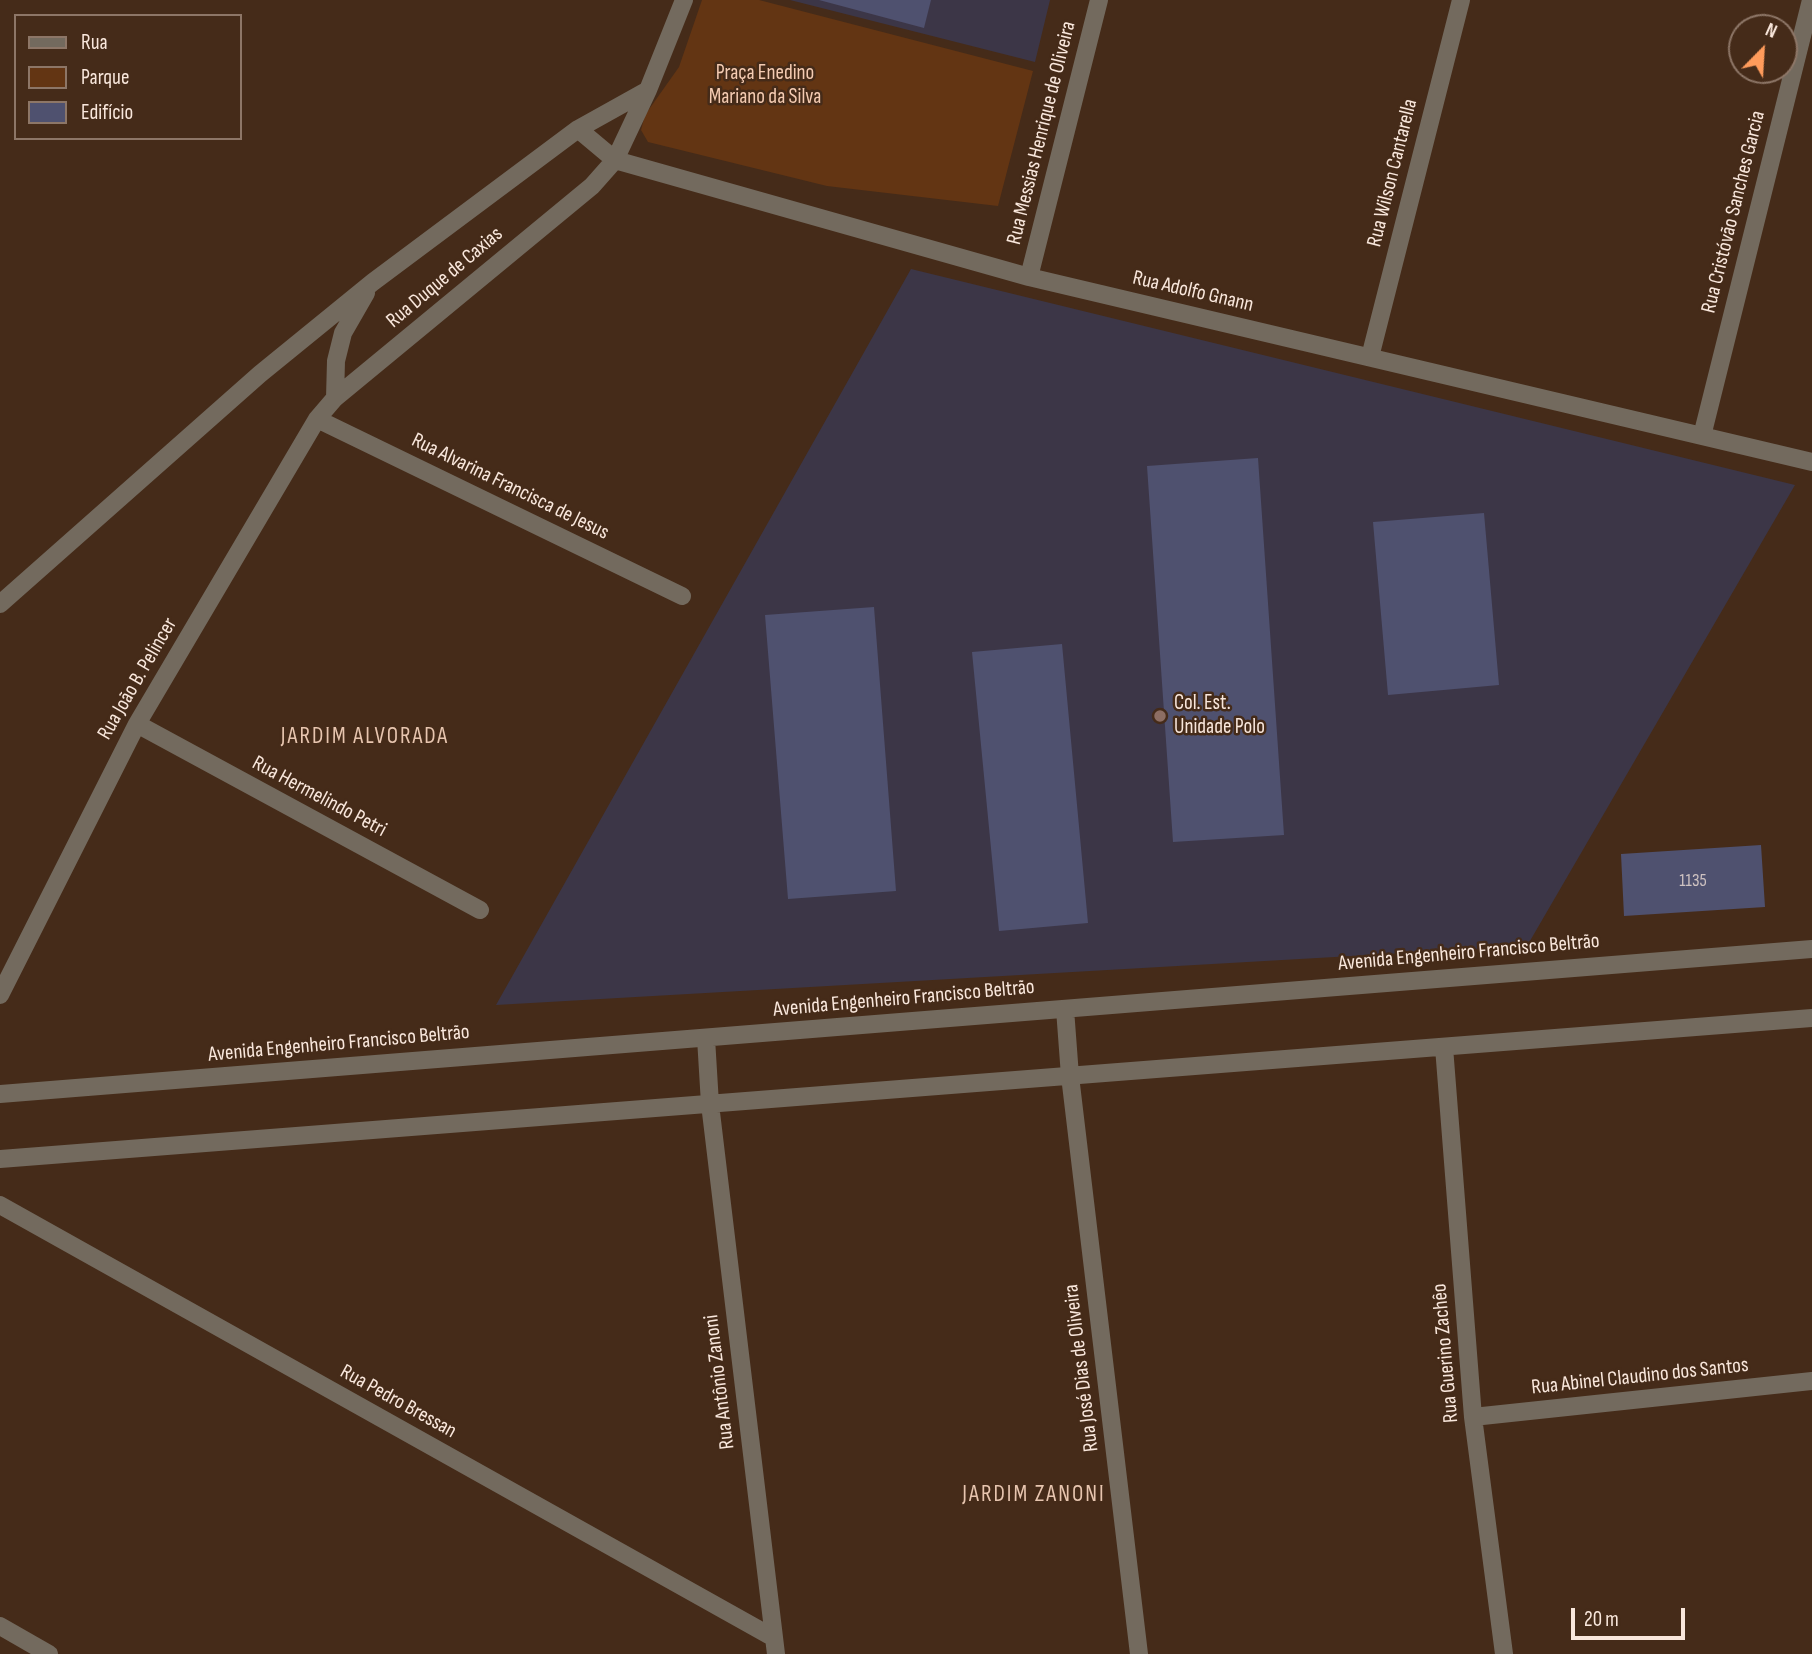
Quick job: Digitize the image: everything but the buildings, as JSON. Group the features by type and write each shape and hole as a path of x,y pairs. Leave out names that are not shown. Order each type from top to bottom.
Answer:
{"street":[{"name":"Rua Duque de Caxias","path":"335,398 592,186 615,160 648,90 684,0"},
{"name":"Rua Messias Henrique de Oliveira","path":"1030,277 1099,0"},
{"name":"Rua Wilson Cantarella","path":"1370,357 1461,0"},
{"name":"Rua Cristóvão Sanches Garcia","path":"1702,436 1811,0"},
{"name":"Rua Duque de Caxias","path":"0,604 260,374 373,282 578,129 648,90"},
{"name":"Rua Adolfo Gnann","path":"578,129 615,160 1030,277 1812,462"},
{"name":"Rua Duque de Caxias","path":"335,398 336,362 343,333 373,282"},
{"name":"Rua João B. Pelincer","path":"0,995 137,724 317,419 335,398"},
{"name":"Rua Alvarina Francisca de Jesus","path":"317,419 682,596"},
{"name":"Rua Hermelindo Petri","path":"137,724 480,910"},
{"name":"Avenida Engenheiro Francisco Beltrão","path":"0,1094 1812,949"},
{"name":"Rua José Dias de Oliveira","path":"1065,1009 1070,1076 1139,1654"},
{"path":"0,1159 1812,1018"},
{"name":"Rua Antônio Zanoni","path":"706,1038 710,1104 775,1646"},
{"name":"Rua Guerino Zachêo","path":"1444,1046 1473,1417 1504,1654"},
{"name":"Rua Pedro Bressan","path":"0,1205 775,1646"},
{"name":"Rua Abinel Claudino dos Santos","path":"1473,1417 1812,1381"},
{"path":"0,1626 48,1654"}],"shaded area":[{"path":"790,0 1050,0 1035,62"},
{"name":"Col. Est. Unidade Polo","path":"911,269 1795,485 1527,946 496,1005"}],"green space":[{"name":"Praça Enedino Mariano da Silva","path":"702,0 759,0 1033,71 998,206 827,186 648,142 641,130 645,115 679,67"}],"place":[{"name":"Col. Est. Unidade Polo","path":"1160,716"}],"district":[{"name":"JARDIM ALVORADA","path":"365,737"},
{"name":"JARDIM ZANONI","path":"1034,1495"}]}
